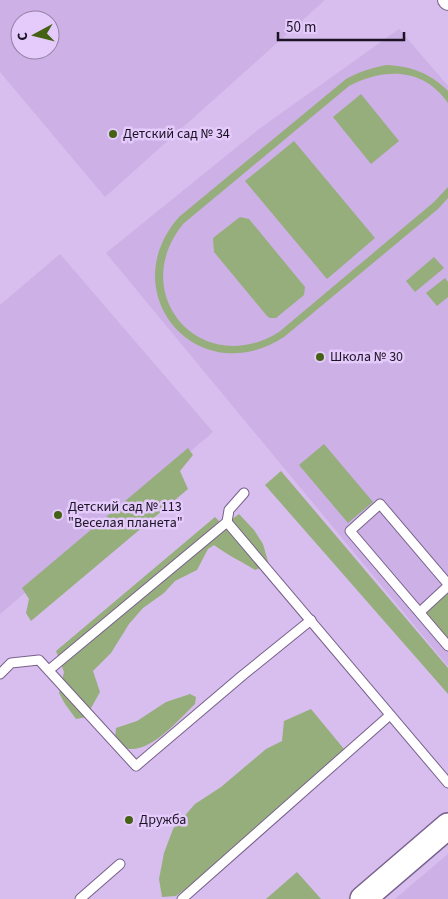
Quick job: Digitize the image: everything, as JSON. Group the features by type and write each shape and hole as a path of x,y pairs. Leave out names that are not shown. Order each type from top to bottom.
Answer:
{"main road":[{"path":"363,899 448,826"}],"lane":[{"path":"49,670 227,522 229,510 244,493"},
{"path":"420,612 448,585 380,504 350,531 448,646"},
{"path":"227,522 448,783"},
{"path":"0,674 11,663 39,660 136,766 311,620"},
{"path":"182,899 390,715"},
{"path":"80,899 120,864"}],"shaded area":[{"name":"Детский сад № 34","path":"0,0 325,0 105,197 0,72"},
{"name":"Школа № 30","path":"399,29 448,86 448,666 106,253 259,129"},
{"name":"Детский сад № 113 \"Веселая планета\"","path":"60,254 213,432 0,614 0,305"},
{"path":"448,854 448,899 395,899"}],"green space":[{"path":"386,65 412,69 434,79 448,91 448,103 438,91 427,83 415,77 402,74 376,76 349,86 183,224 168,251 163,278 168,302 181,323 200,338 223,345 250,344 279,332 434,202 448,187 448,198 438,209 284,337 252,351 222,353 195,344 174,326 160,303 155,276 161,246 179,217 346,79 365,70"},
{"path":"361,94 399,141 371,164 333,117"},
{"path":"294,141 375,238 327,279 245,181"},
{"path":"240,217 249,219 305,287 304,295 276,318 267,316 214,252 213,238"},
{"path":"434,257 444,268 415,292 406,281"},
{"path":"445,278 448,282 448,297 437,306 426,293"},
{"path":"324,444 373,502 348,523 299,465"},
{"path":"188,448 193,455 180,471 188,489 31,621 26,613 29,599 22,588"},
{"path":"281,471 448,668 448,694 265,485"},
{"path":"239,514 254,530 263,544 269,565 255,570 214,545 208,549 197,570 175,581 164,593 143,608 129,624 111,653 93,671 100,692 86,717 76,719 59,693 64,672 56,651 215,517 220,522 231,520"},
{"path":"448,593 448,638 426,612"},
{"path":"190,694 196,697 195,704 157,739 139,748 128,749 115,738 116,728 137,721 166,702"},
{"path":"311,709 344,749 208,872 176,896 162,897 159,879 164,853 173,829 195,804 221,787 266,749 282,741 284,721"},
{"path":"297,872 321,899 266,899"}],"place":[{"name":"Детский сад № 34","path":"113,134"},
{"name":"Школа № 30","path":"320,357"},
{"name":"Детский сад № 113 \"Веселая планета\"","path":"58,515"},
{"name":"Дружба","path":"129,820"}]}
